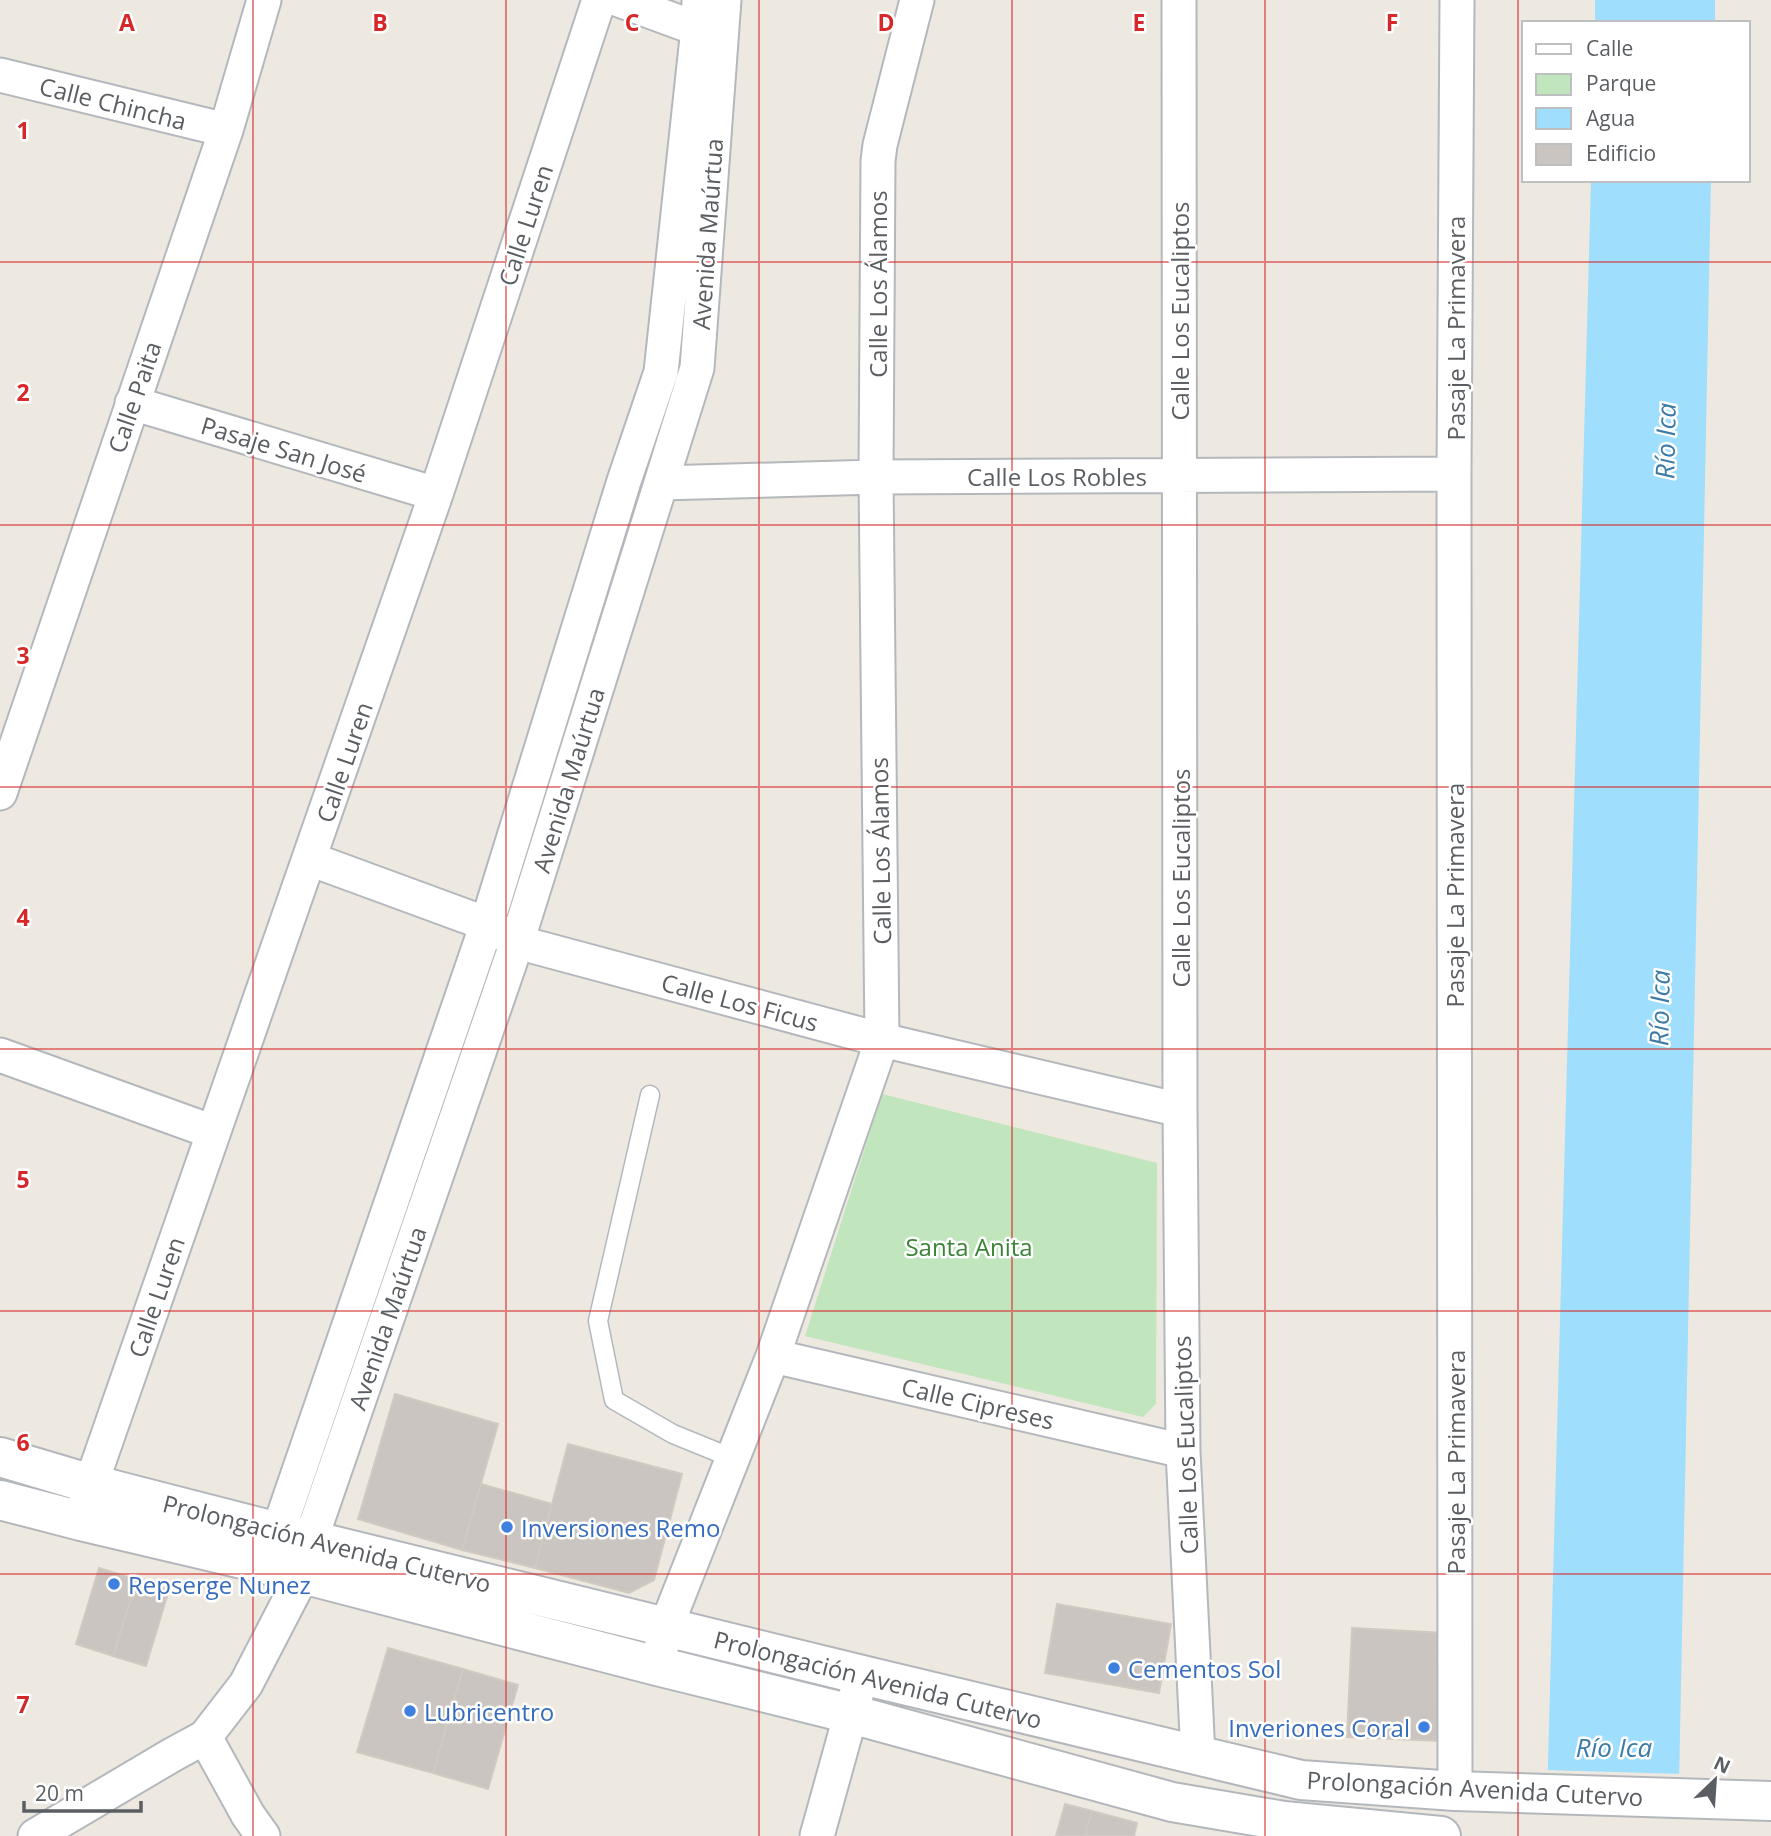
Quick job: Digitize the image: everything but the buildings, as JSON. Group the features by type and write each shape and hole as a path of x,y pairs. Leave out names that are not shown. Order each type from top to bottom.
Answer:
{"street":[{"name":"Calle Paita","path":"0,793 226,130 264,0"},
{"name":"Calle Luren","path":"81,1521 91,1483 436,494 599,0"},
{"path":"619,0 706,22"},
{"name":"Avenida Maúrtua","path":"291,1553 624,481 661,372 706,22 724,0"},
{"name":"Calle Los Álamos","path":"657,1666 666,1627 773,1356 882,1040 876,477 878,161 917,0"},
{"name":"Calle Los Eucaliptos","path":"1179,0 1183,1451 1198,1756"},
{"name":"Pasaje La Primavera","path":"1457,0 1454,474 1472,1791"},
{"name":"Avenida Maúrtua","path":"291,1553 517,942 697,368 706,22"},
{"name":"Calle Chincha","path":"0,75 226,130"},
{"name":"Pasaje San José","path":"132,404 436,494"},
{"name":"Calle Los Robles","path":"661,483 876,477 1454,474"},
{"name":"Calle Los Ficus","path":"310,859 486,924 517,942 882,1040 1180,1110"},
{"path":"0,1055 213,1132"},
{"name":"Calle Cipreses","path":"773,1356 1183,1451"},
{"name":"Prolongación Avenida Cutervo","path":"0,1457 91,1483 291,1553 657,1666 851,1714 1172,1802 1284,1821 1441,1836"},
{"name":"Prolongación Avenida Cutervo","path":"0,1500 81,1521 291,1553 666,1627 1301,1780 1472,1791 1764,1801"},
{"path":"35,1836 205,1737 246,1684 278,1619 291,1553"},
{"path":"817,1836 862,1675"},
{"path":"205,1737 248,1815 263,1836"}],"lane":[{"path":"650,1095 598,1321 614,1401 673,1434 732,1458"}],"green space":[{"name":"Santa Anita","path":"882,1094 1157,1163 1156,1404 1143,1417 805,1336"}],"water":[{"path":"1595,0 1715,0 1715,21 1595,21"},
{"name":"Río Ica","path":"1591,182 1711,182 1678,1836 1546,1836"}],"pier":[{"path":"1545,1770 1683,1774 1681,1836 1543,1836"}],"place":[{"name":"Inversiones Remo","path":"507,1527"},
{"name":"Repserge Nunez","path":"114,1584"},
{"name":"Cementos Sol","path":"1114,1668"},
{"name":"Lubricentro","path":"410,1711"},
{"name":"Inveriones Coral","path":"1424,1727"}]}
